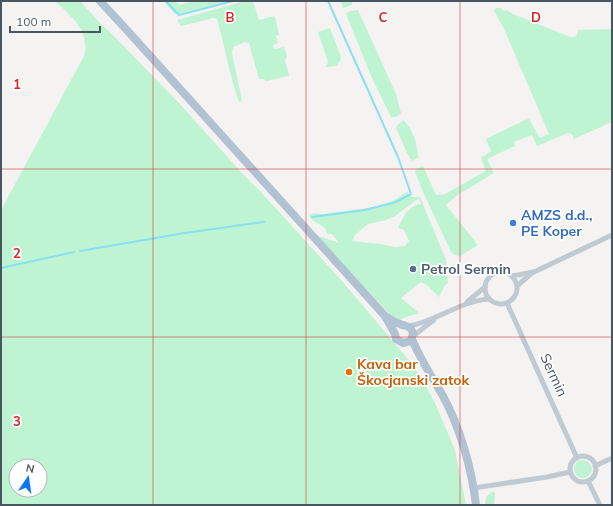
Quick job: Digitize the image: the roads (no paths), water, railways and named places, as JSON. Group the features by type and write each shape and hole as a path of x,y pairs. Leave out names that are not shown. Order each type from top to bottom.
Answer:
{"main road":[{"path":"100,1 385,316 395,334 396,339 403,343 423,364 444,397 455,423 466,454 474,488 476,505"},
{"path":"385,316 412,330 413,337 423,364"},
{"path":"395,334 397,328 405,326"},
{"path":"403,343 408,342 413,337"}],"street":[{"path":"517,286 534,272 612,235"},
{"path":"463,305 484,287 489,276 495,272 503,272 512,276 534,272"},
{"path":"484,287 489,299 498,304 507,303 515,296 517,286 512,276"},
{"path":"405,326 420,324 463,305 489,299"},
{"name":"Sermin","path":"507,303 577,458"},
{"path":"413,337 441,315"},
{"path":"585,456 594,462 595,466 594,476 588,481 581,482 577,480 570,472 571,465 577,458 585,456"},
{"path":"595,466 612,458"},
{"path":"474,488 554,476 570,472"},
{"path":"588,481 600,505"}],"waterway":[{"path":"166,1 179,15 233,1"},
{"path":"312,217 365,210 396,202 411,194 398,157 328,1"},
{"path":"80,251 185,233 264,222"},
{"path":"1,268 74,252"}],"place":[{"name":"AMZS d.d., PE Koper","path":"513,223"},
{"name":"Petrol Sermin","path":"413,269"},
{"name":"Kava bar Škocjanski zatok","path":"349,372"}]}
